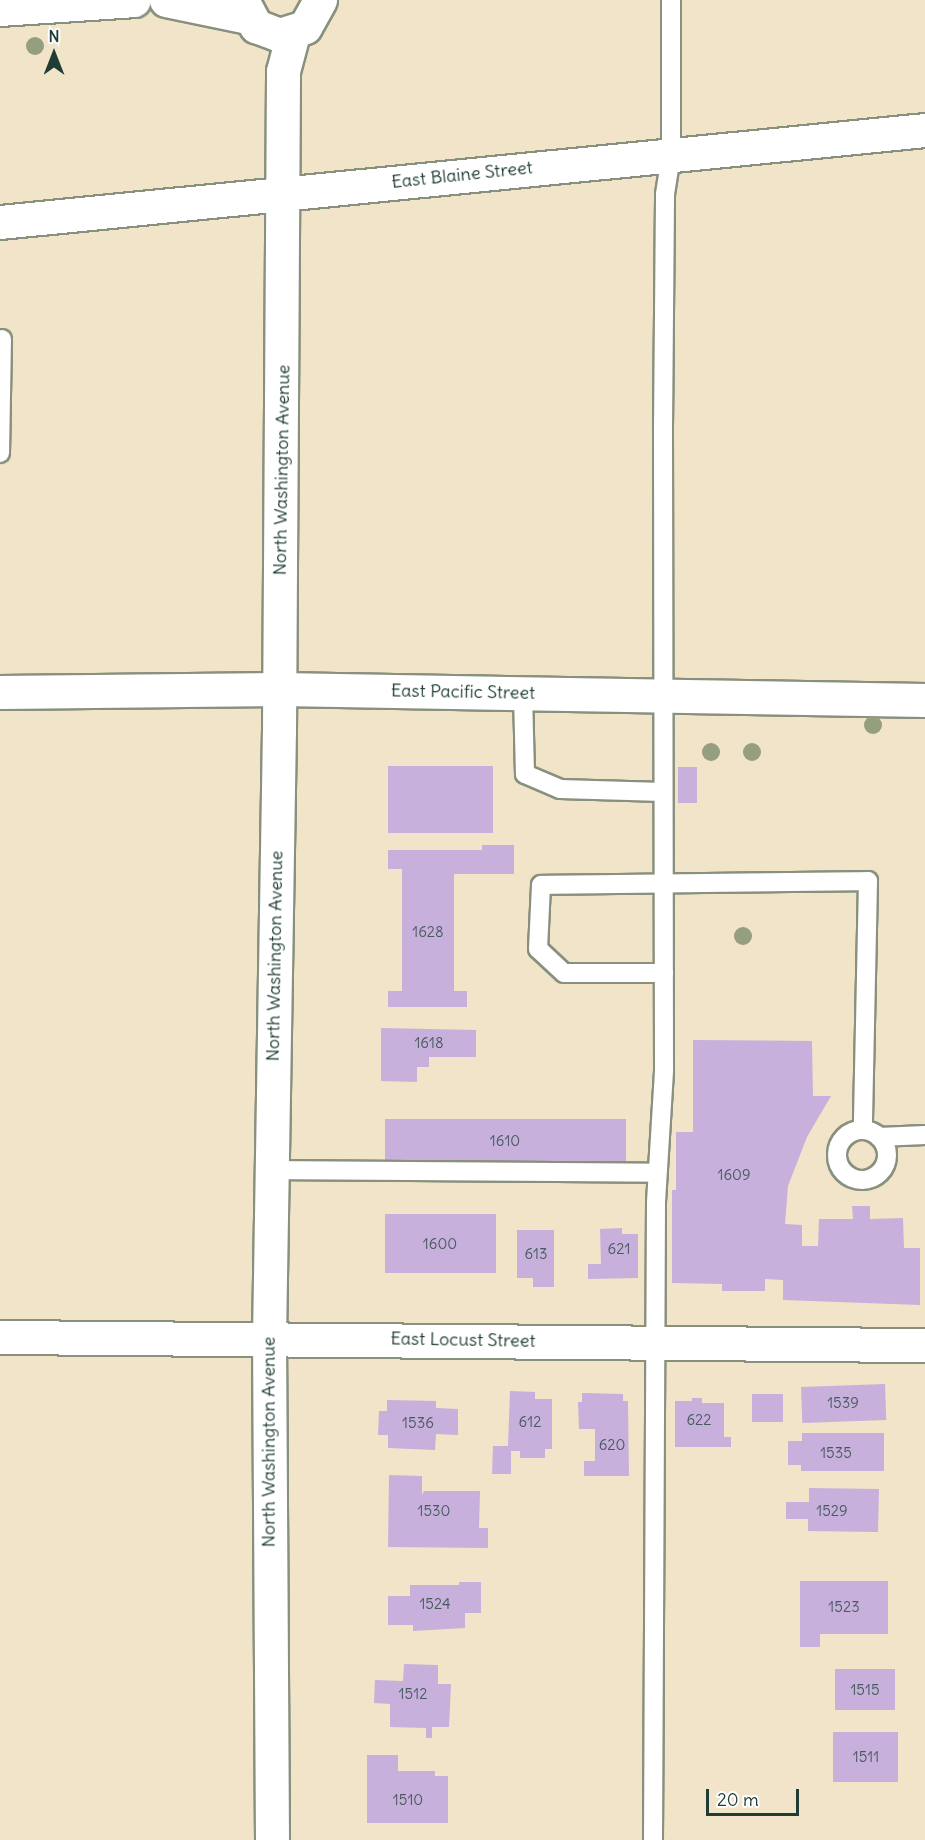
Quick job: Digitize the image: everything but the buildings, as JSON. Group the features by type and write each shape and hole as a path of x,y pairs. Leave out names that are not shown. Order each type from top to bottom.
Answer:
{"street":[{"path":"0,9 134,0"},
{"path":"166,0 250,15 279,35 293,33 310,21 322,1"},
{"name":"North Washington Avenue","path":"250,15 284,71"},
{"name":"North Washington Avenue","path":"272,1840 269,1338 280,689 284,71 293,33"},
{"name":"East Blaine Street","path":"0,222 925,130"},
{"name":"East Pacific Street","path":"0,692 280,689 925,700"},
{"name":"East Locust Street","path":"0,1337 925,1345"}],"lane":[{"path":"653,1840 656,1173 664,1070 666,194 671,155 671,0"},
{"path":"0,453 2,339"},
{"path":"523,693 525,774 560,789 663,792"},
{"path":"664,973 564,973 538,949 541,885 868,881 871,1134 925,1135"},
{"path":"272,1170 656,1173"}]}
